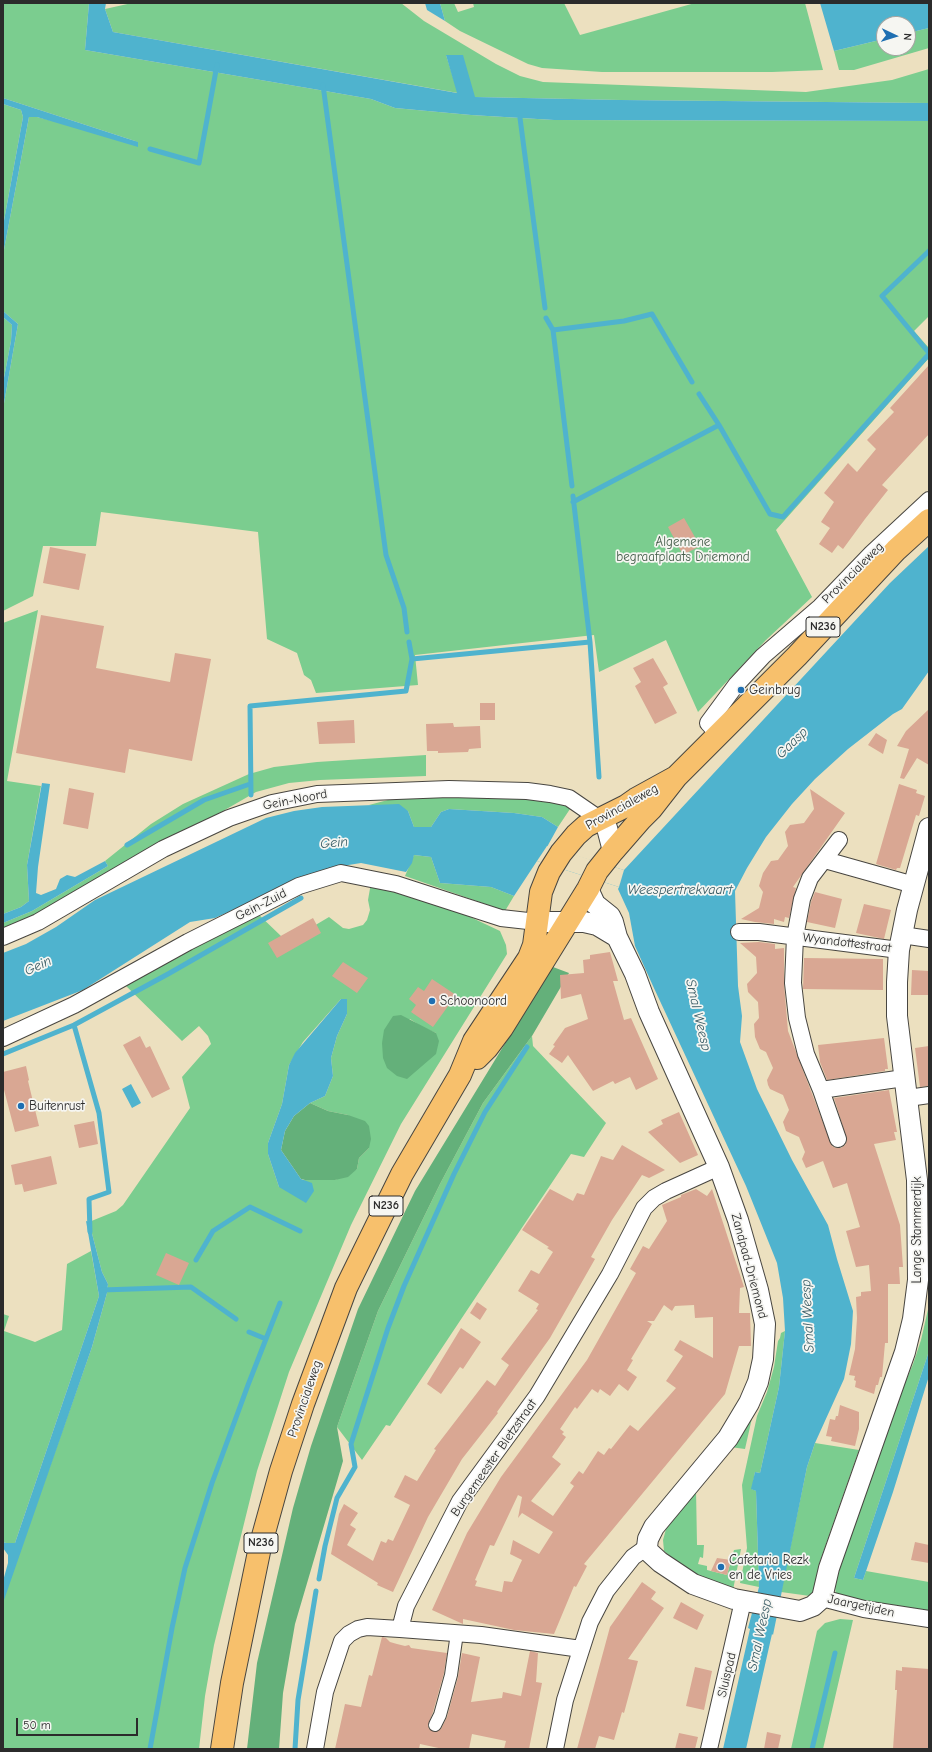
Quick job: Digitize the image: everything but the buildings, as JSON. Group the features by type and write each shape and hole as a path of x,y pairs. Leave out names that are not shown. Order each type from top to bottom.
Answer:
{"main road":[{"name":"Provincialeweg","path":"460,1076 487,1048 502,1028 599,871 640,820 651,809 714,729 796,656 896,550 929,520"},
{"name":"Provincialeweg","path":"222,1749 235,1668 260,1547 281,1471 303,1404 346,1288 402,1174 460,1076 474,1041 529,958 534,945 541,892 558,859 586,826 601,820 676,777"}],"street":[{"name":"Provincialeweg","path":"714,729 736,685 763,656 820,607 872,553 929,500"},
{"name":"Gein-Noord","path":"3,937 38,922 163,849 229,818 280,801 317,794 449,788 527,792 550,794 569,798 601,820 608,828 599,871"},
{"name":"Lange Stammerdijk","path":"822,1598 829,1568 905,1352 924,1280 923,1180 904,1078 897,1016 900,942 906,910 929,828"},
{"name":"Wyandottestraat","path":"838,1139 821,1090 806,1054 797,1018 793,983 795,937 802,898 810,878 840,840"},
{"path":"825,860 914,885"},
{"name":"Zandpad-Driemond","path":"555,1749 565,1700 580,1649 590,1622 606,1591 633,1557 646,1547 654,1527 728,1438 754,1393 763,1359 765,1330 762,1301 738,1220 719,1167 649,1012 635,974 617,937 610,916 595,904 599,871"},
{"name":"Gein-Zuid","path":"3,1038 74,1005 188,942 299,886 341,873 396,884 501,918 537,922"},
{"path":"537,922 584,922 597,925 617,937"},
{"name":"Wyandottestraat","path":"739,932 759,932 795,937 900,942 929,939"},
{"path":"821,1090 904,1078"},
{"path":"908,1098 929,1096"},
{"name":"Burgemeester Bletzstraat","path":"400,1629 406,1606 460,1501 537,1396 610,1274 644,1208 654,1198 666,1191 719,1167"},
{"name":"Jaargetijden","path":"646,1547 648,1551 660,1562 693,1584 715,1594 789,1611 800,1611 814,1606 822,1598 864,1609 929,1618"},
{"name":"Sluispad","path":"709,1749 748,1602"},
{"path":"314,1749 325,1692 342,1641 349,1634 358,1629 367,1627 457,1633 580,1649"},
{"path":"435,1726 440,1716 451,1675 457,1633"}],"green space":[{"name":"Algemene begraafplaats Driemond","path":"3,3 89,3 85,50 371,99 395,108 471,115 554,120 929,121 929,316 914,331 929,348 929,358 776,530 812,597 766,640 698,712 666,640 599,672 594,635 415,655 418,685 316,693 311,680 304,675 297,653 267,639 258,532 101,512 96,546 43,546 33,596 3,611 3,409 18,324 3,311 3,255 29,117 37,117 138,142 3,98"},
{"path":"132,3 401,3 424,21 496,64 520,76 543,82 806,92 892,80 929,69 929,103 474,97 446,55 458,93 113,32 105,9"},
{"path":"440,3 454,3 458,12 474,7 473,3 564,3 580,35 695,3 805,3 823,70 772,72 602,72 542,68 528,64 460,31 445,21"},
{"path":"929,28 929,48 916,52 916,31"},
{"path":"876,41 876,56 902,56 854,70 839,70 834,51"},
{"path":"3,104 21,110 23,117 3,226"},
{"path":"3,317 12,325 11,341 3,383"},
{"path":"38,610 7,781 41,786 27,865 29,901 21,907 3,914 3,623"},
{"path":"426,755 426,776 320,780 289,783 256,792 67,901 3,935 3,923 32,911 108,866 105,861 151,824 183,804 249,774 274,767 317,762"},
{"path":"418,792 522,798 567,804 570,809 558,827 542,817 514,813 449,809 441,812 431,827 414,827 408,811 369,805"},
{"path":"414,855 431,857 440,883 491,887 514,896 505,911 405,876"},
{"path":"372,877 396,882 500,931 506,945 507,954 401,1124 351,1225 289,1372 257,1471 214,1645 205,1696 199,1749 3,1749 3,1599 92,1347 107,1293 108,1284 102,1272 89,1222 116,1211 123,1205 190,1108 182,1077 211,1044 208,1036 199,1026 182,1041 122,982 256,912 281,936 297,936 329,917 343,928 349,929 363,925 367,920 370,910 368,900","holes":["341,999 346,999 347,1014 337,1036 331,1058 333,1076 325,1096 310,1103 328,1111 348,1115 369,1148 359,1158 357,1169 335,1180 305,1180 279,1187 268,1154 268,1143 282,1104 289,1065 303,1042","410,1019 422,1027 436,1033 382,1043"]},
{"path":"553,967 569,973 532,1036 483,1103 440,1184 378,1311 337,1427 343,1461 295,1624 283,1693 279,1749 247,1749 257,1663 293,1508 311,1446 358,1309 415,1191 509,1037 523,1004"},
{"path":"401,1015 436,1033 439,1041 436,1054 407,1079 397,1076 387,1068 383,1058 382,1043 384,1030 393,1016"},
{"path":"532,1036 533,1046 606,1123 584,1157 571,1154 390,1426 386,1425 362,1460 337,1427 378,1311 440,1184 483,1103"},
{"path":"310,1103 328,1111 348,1115 365,1121 369,1126 371,1139 369,1148 359,1158 357,1169 348,1177 335,1180 301,1179 281,1150 285,1131 294,1116"},
{"path":"91,1251 99,1296 15,1543 6,1543 3,1542 3,1314 9,1316 4,1331 35,1342 62,1330 67,1264"},
{"path":"929,1305 929,1351 854,1578 863,1580 866,1571 929,1582 929,1611 869,1605 836,1595 834,1580 899,1397 913,1364 921,1340"},
{"path":"785,1331 779,1387 760,1473 755,1472 752,1489 756,1491 759,1587 740,1583 747,1548 742,1485 757,1416 767,1392 774,1367 778,1341 781,1333"},
{"path":"752,1418 745,1449 730,1447"},
{"path":"815,1443 859,1450 819,1564 813,1593 810,1596 781,1592 807,1467"},
{"path":"696,1489 697,1545 704,1545 703,1558 700,1557 698,1564 707,1566 707,1570 727,1575 734,1550 741,1549 733,1590 695,1577 664,1551 663,1540 666,1529"},
{"path":"840,1619 853,1620 823,1749 791,1749 817,1631 825,1623"}],"water":[{"path":"89,3 106,3 105,9 113,32 457,93 446,55 463,55 475,97 929,103 929,121 554,120 471,115 395,108 371,99 85,50"},
{"path":"425,3 440,3 445,21 427,10"},
{"path":"820,3 929,3 929,28 916,31 916,16 876,16 876,41 834,51"},
{"path":"3,98 138,142 138,147 37,117 29,117 3,255 3,226 23,117 21,110 3,104"},
{"path":"3,311 18,324 3,409 3,383 11,341 12,325 3,317"},
{"name":"Weespertrekvaart","path":"929,546 929,671 902,709 893,714 848,749 815,779 792,804 766,837 735,891 738,986 742,1016 740,1042 757,1089 792,1160 828,1225 853,1311 851,1344 844,1379 815,1443 807,1467 773,1635 772,1634 746,1749 723,1749 750,1629 748,1628 759,1587 756,1491 751,1489 755,1472 760,1473 779,1387 785,1331 783,1298 777,1263 746,1186 635,946 629,913 618,889 619,887 537,861 514,896 491,887 440,883 431,857 414,855 412,863 406,872 361,863 336,867 305,877 215,918 190,922 83,990 3,1021 3,953 26,944 56,927 95,900 266,818 294,811 322,807 399,804 408,811 414,827 431,827 441,812 449,809 514,813 542,817 558,827 547,847 624,870 890,583"},
{"path":"42,783 50,784 38,867 36,893 41,895 56,889 60,879 67,875 75,877 105,861 108,866 32,911 3,923 3,914 21,907 29,901 27,865"},
{"path":"341,999 347,999 347,1014 337,1036 331,1058 333,1076 325,1096 310,1103 294,1116 285,1131 281,1150 301,1179 312,1183 314,1191 306,1203 279,1187 268,1154 268,1143 282,1104 289,1065 295,1053"},
{"path":"131,1084 141,1103 132,1108 122,1089"},
{"path":"86,1221 89,1222 102,1272 108,1284 107,1293 92,1347 3,1603 3,1581 8,1563 8,1555 3,1548 3,1542 15,1543 99,1296"},
{"path":"929,1351 929,1376 893,1492 863,1580 854,1578"}],"pier":[{"path":"547,846 624,870 619,887 537,861"}],"waterway":[{"path":"150,149 199,163 217,65"},
{"path":"323,85 386,555 404,608 407,632"},
{"path":"520,118 545,308"},
{"path":"929,251 882,296 929,353"},
{"path":"553,330 624,321 652,314 692,382"},
{"path":"546,318 553,330 572,486"},
{"path":"699,394 719,425 770,514 783,517 929,354"},
{"path":"573,502 719,425"},
{"path":"573,496 590,642 599,777"},
{"path":"251,795 250,706 406,691 412,659 409,642"},
{"path":"412,659 590,642"},
{"path":"127,845 204,800 250,784"},
{"path":"3,1054 74,1025 168,974 301,898"},
{"path":"74,1025 99,1113 109,1192 89,1199 90,1232"},
{"path":"319,1579 325,1546 337,1498 355,1467 351,1444 388,1328 404,1286 454,1174 485,1112 527,1047"},
{"path":"196,1260 213,1231 250,1207 300,1231"},
{"path":"102,1290 191,1287 236,1319"},
{"path":"150,1749 172,1628 185,1568 212,1483 280,1303"},
{"path":"249,1332 266,1339"},
{"path":"295,1749 298,1700 316,1591"},
{"path":"812,1749 835,1653"}],"place":[{"name":"Geinbrug","path":"741,690"},
{"name":"Schoonoord","path":"432,1001"},
{"name":"Buitenrust","path":"21,1106"},
{"name":"Cafetaria Rezk en de Vries","path":"721,1567"}],"water label":[{"name":"Gaasp","path":"792,743"},
{"name":"Gein","path":"334,843"},
{"name":"Gein","path":"38,966"},
{"name":"Smal Weesp","path":"698,1015"},
{"name":"Smal Weesp","path":"808,1316"},
{"name":"Smal Weesp","path":"760,1635"}]}
